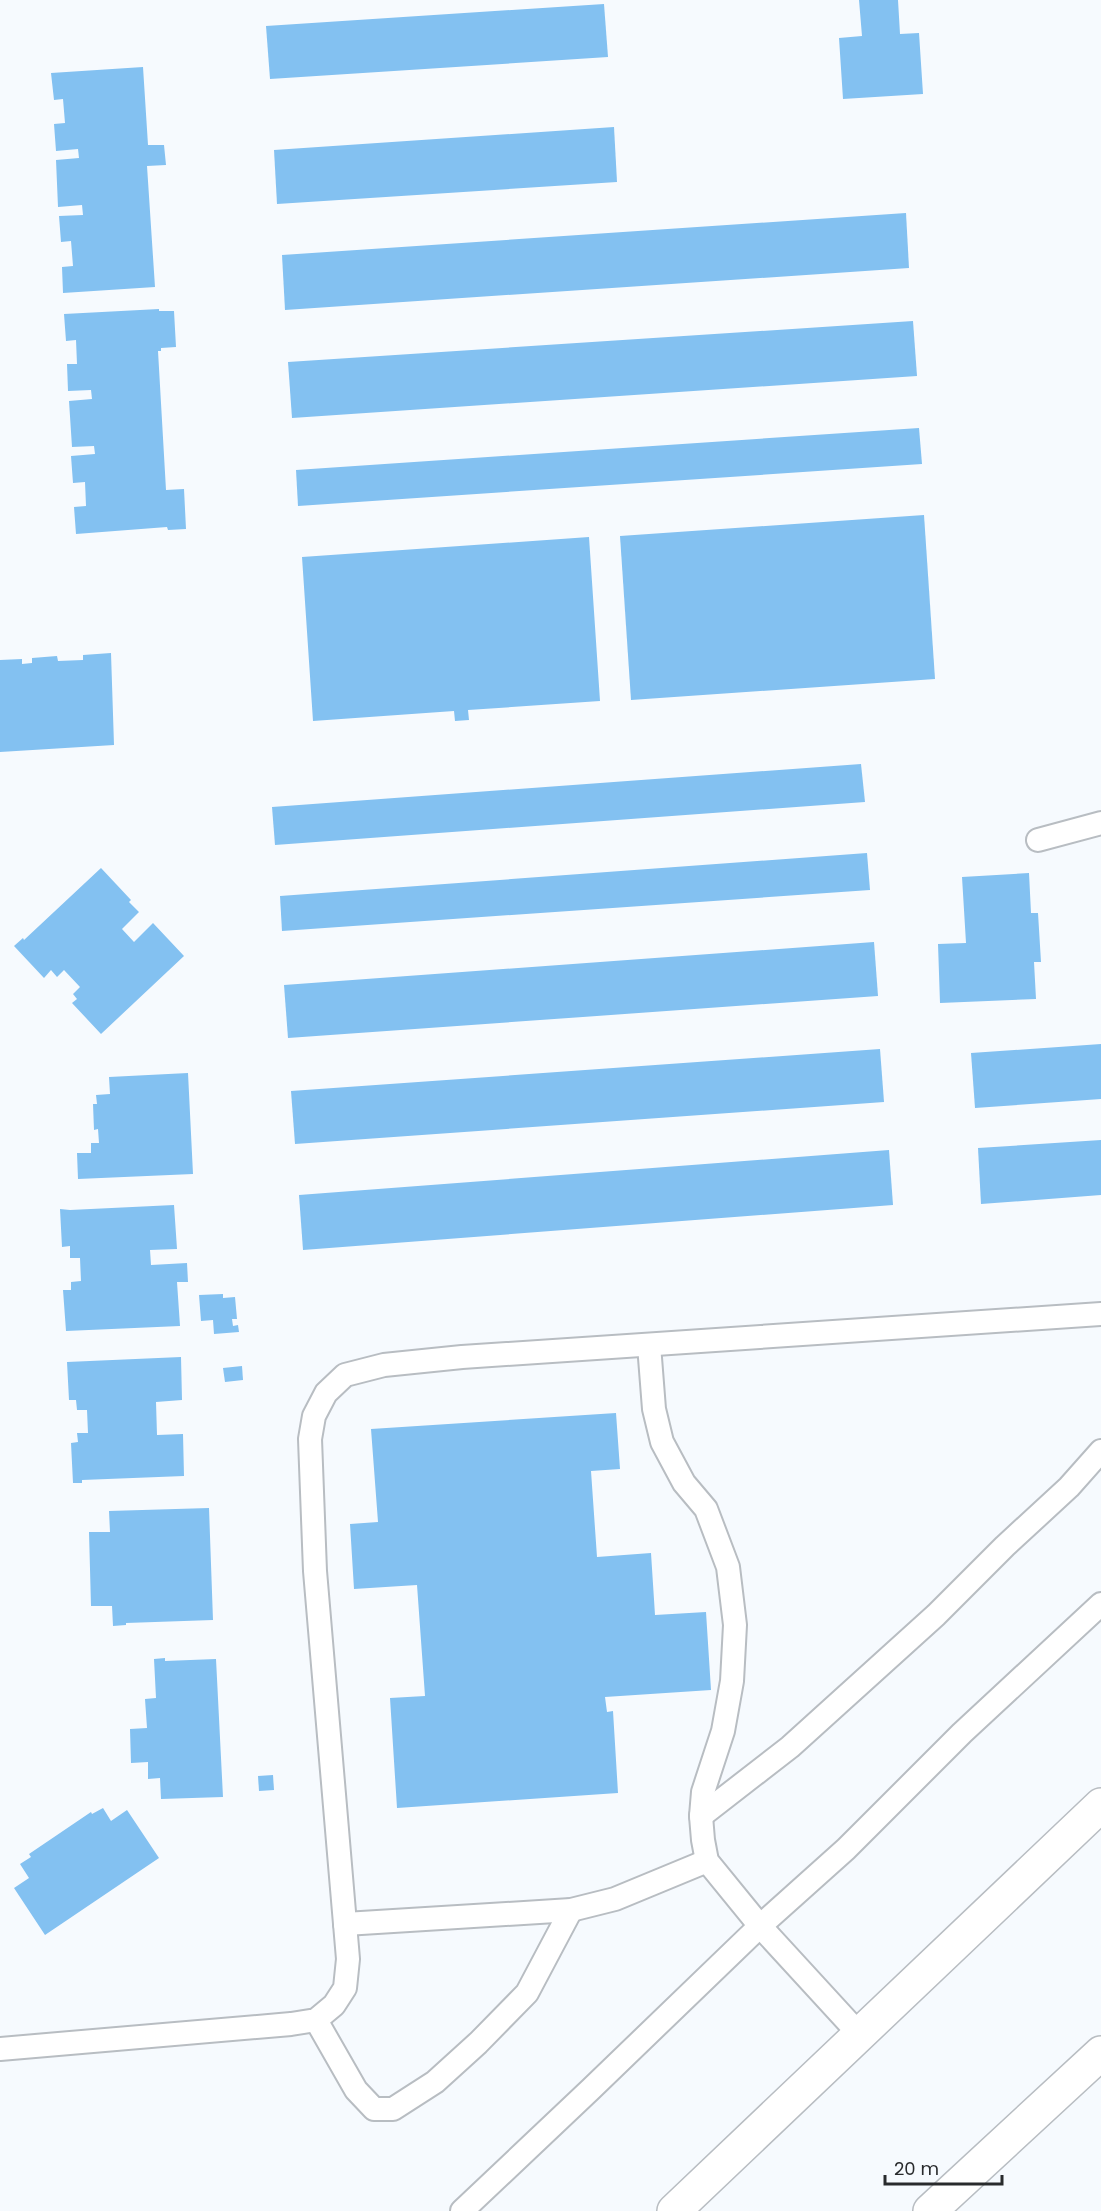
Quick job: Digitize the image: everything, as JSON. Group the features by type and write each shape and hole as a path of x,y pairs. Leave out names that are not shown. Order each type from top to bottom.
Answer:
{"main road":[{"path":"674,2211 1101,1805"},
{"path":"930,2211 1101,2053"}],"lane":[{"path":"1038,840 1101,823"},
{"path":"0,2049 316,2020 334,2005 345,1988 348,1959 315,1571 310,1439 314,1416 326,1393 345,1375 384,1365 462,1357 1101,1314"},
{"path":"649,1345 654,1409 662,1442 684,1483 706,1509 728,1567 735,1625 732,1681 723,1731 703,1792 701,1816 707,1861 760,1926 860,2035"},
{"path":"701,1816 790,1747 936,1615 1005,1546 1069,1487 1101,1451"},
{"path":"462,2211 760,1926 846,1849 962,1733 1101,1604"},
{"path":"345,1924 571,1910 615,1899 707,1861"},
{"path":"316,2020 356,2090 374,2109 393,2109 435,2082 478,2043 527,1993 571,1910"}],"building":[{"path":"859,0 898,0 900,34 919,33 923,94 843,99 839,38 862,36"},
{"path":"604,4 608,57 270,79 266,26"},
{"path":"143,67 148,145 164,145 166,165 147,166 155,287 63,293 62,267 73,266 71,241 61,242 59,216 83,215 82,205 58,207 56,160 79,158 78,149 56,151 54,124 65,123 63,99 54,100 51,73"},
{"path":"614,127 617,182 277,204 274,150"},
{"path":"906,213 909,268 285,310 282,255"},
{"path":"159,309 159,311 174,311 176,347 161,348 161,351 158,351 166,490 184,489 186,529 168,530 167,527 76,534 74,507 86,506 85,482 73,483 71,456 95,454 94,446 72,447 69,401 92,399 91,390 68,391 67,364 77,364 76,340 66,341 64,314"},
{"path":"913,321 917,376 292,418 288,362"},
{"path":"919,428 922,464 298,506 296,470"},
{"path":"924,515 935,679 631,700 620,536"},
{"path":"589,537 600,701 468,710 469,720 455,721 454,711 313,721 302,557"},
{"path":"111,653 114,745 0,752 0,660 22,659 22,664 32,663 32,658 57,656 58,661 83,660 83,655"},
{"path":"861,764 865,802 275,845 272,807"},
{"path":"867,853 870,890 282,931 280,896"},
{"path":"101,868 139,912 122,929 134,942 153,923 184,956 101,1034 72,1003 77,999 73,994 80,987 64,970 57,977 51,970 44,978 14,946 23,938 24,940"},
{"path":"1029,873 1031,913 1038,913 1041,962 1034,962 1036,999 940,1003 938,944 966,943 962,877"},
{"path":"874,942 878,996 288,1038 284,985"},
{"path":"1101,1044 1101,1099 975,1108 971,1053"},
{"path":"880,1049 884,1102 295,1144 291,1091"},
{"path":"188,1073 193,1174 78,1179 77,1153 91,1153 91,1143 99,1143 98,1129 94,1130 93,1104 97,1104 96,1095 110,1094 109,1077"},
{"path":"1101,1140 1101,1195 981,1204 978,1148"},
{"path":"889,1150 893,1205 303,1250 299,1195"},
{"path":"174,1205 177,1249 150,1250 151,1265 187,1263 188,1282 177,1282 180,1326 66,1331 63,1290 71,1290 71,1282 81,1281 80,1258 70,1258 70,1246 62,1247 60,1209"},
{"path":"223,1294 223,1298 235,1297 237,1319 232,1319 233,1326 238,1325 239,1332 214,1334 213,1320 201,1321 199,1295"},
{"path":"181,1357 182,1400 156,1402 157,1435 183,1434 184,1476 82,1480 82,1483 73,1483 71,1443 78,1442 77,1433 88,1433 87,1410 77,1410 76,1400 69,1400 67,1362"},
{"path":"242,1366 243,1380 225,1382 223,1368"},
{"path":"616,1413 620,1469 591,1471 597,1557 651,1553 655,1615 706,1612 711,1690 605,1697 607,1712 613,1711 618,1793 397,1808 390,1698 425,1696 417,1585 354,1589 350,1524 378,1522 371,1429"},
{"path":"209,1508 213,1620 126,1623 126,1625 113,1626 112,1606 91,1606 89,1532 110,1532 109,1511"},
{"path":"165,1658 165,1661 216,1659 223,1797 161,1799 160,1778 148,1779 148,1762 131,1763 130,1729 147,1728 145,1699 156,1698 154,1659"},
{"path":"273,1775 274,1790 259,1791 258,1776"},
{"path":"103,1808 111,1821 127,1810 159,1858 45,1935 14,1888 29,1878 20,1864 31,1857 29,1854 91,1812 92,1814"}]}
